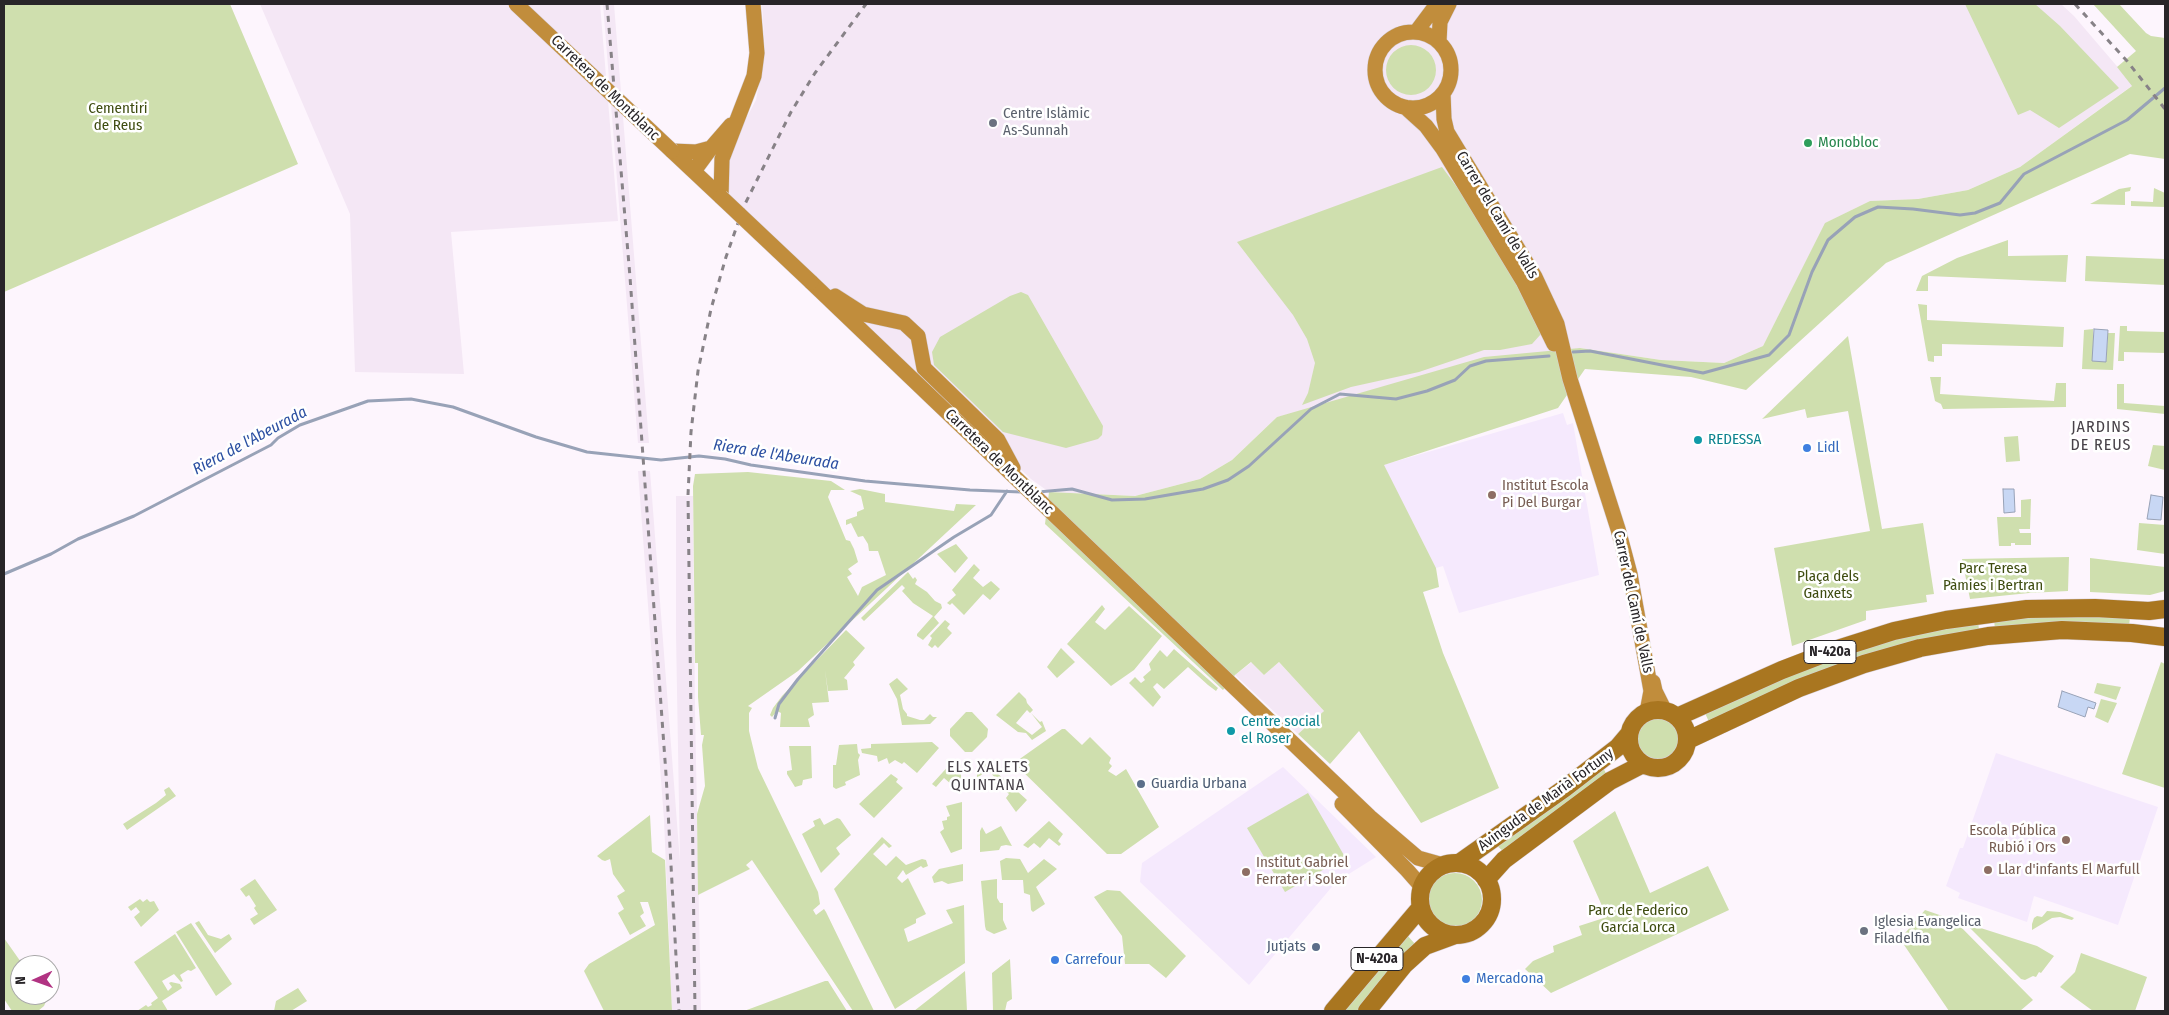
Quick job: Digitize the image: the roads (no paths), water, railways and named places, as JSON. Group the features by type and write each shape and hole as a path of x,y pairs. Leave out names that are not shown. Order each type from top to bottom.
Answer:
{"main road":[{"name":"N-420a","path":"1647,712 1671,714 1834,650 1868,638 1920,625 2027,609 2095,608 2149,611 2165,609"},
{"path":"2165,621 2165,629"},
{"name":"N-420a","path":"1688,740 1799,688 1864,664 1920,648 1988,636 2062,630 2132,633 2165,637"},
{"path":"1647,712 1636,720 1629,734 1632,753 1643,764 1659,769 1676,762 1686,748 1688,740 1686,731 1671,714"},
{"name":"Avinguda de Marià Fortuny","path":"1451,864 1564,788 1618,747 1629,734"},
{"path":"1455,935 1443,933 1430,924 1421,907 1422,887 1428,876 1451,864 1472,866 1486,880 1504,860 1610,780 1643,764"},
{"name":"N-420a","path":"1368,1011 1404,965 1425,946 1455,935 1467,934 1478,928 1486,920 1491,908 1492,896 1486,880"},
{"name":"N-420a","path":"1333,1011 1421,907"}],"street":[{"name":"Carretera de Montblanc","path":"516,4 811,282 1300,749"},
{"path":"721,197 722,159 754,76 756,53 754,4"},
{"path":"1416,32 1437,4"},
{"path":"1439,42 1440,19 1450,4"},
{"path":"1416,32 1430,36 1439,42 1447,54 1451,67 1450,80 1443,93 1436,101 1416,108 1405,107 1390,101 1383,94 1376,80 1376,64 1380,51 1392,38 1404,33 1416,32"},
{"path":"1443,93 1446,143"},
{"path":"1405,107 1446,143"},
{"path":"696,173 711,148 737,118"},
{"name":"Carrer del Camí de Valls","path":"1446,143 1544,320 1570,379"},
{"name":"Carrer del Camí de Valls","path":"1446,143 1530,268 1554,316 1570,379 1618,528 1630,574 1636,585 1653,691 1647,712"},
{"path":"672,151 696,152 711,148"},
{"path":"696,173 722,159"},
{"path":"1500,241 1508,250 1545,315 1549,317 1554,316"},
{"path":"811,282 863,314 904,323 918,336 924,368 998,440 1021,482"},
{"name":"Carrer del Camí de Valls","path":"1653,691 1671,714"},
{"path":"1300,749 1401,845 1418,858 1451,864"},
{"path":"1300,749 1331,794 1422,887"}],"water":[{"path":"2094,329 2108,330 2106,362 2092,361"},
{"path":"2003,489 2014,489 2015,512 2004,513"},
{"path":"2151,495 2163,497 2161,520 2147,519"},
{"path":"2062,691 2096,703 2094,709 2088,707 2085,717 2058,707"}],"waterway":[{"name":"Riera de l'Abeurada","path":"1573,352 1590,351 1703,373 1769,355 1789,335 1812,272 1828,240 1855,217 1878,207 1960,215 1975,213 2000,203 2024,174 2127,120 2165,88"},
{"name":"Riera de l'Abeurada","path":"1038,492 1072,489 1112,500 1145,499 1203,489 1228,480 1249,466 1311,409 1340,394 1396,399 1427,391 1455,380 1470,366 1486,361 1549,356"},
{"name":"Riera de l'Abeurada","path":"4,574 51,554 78,539 134,516 271,445 278,438 300,425 368,401 411,399 453,407 536,437 587,452 661,460 699,456 865,481 970,490 1021,492"},
{"path":"775,718 779,704 798,679 877,590 954,537 991,515 1007,491"}],"railway":[{"path":"607,4 630,277 666,774 679,1011"},
{"path":"695,1011 688,495 691,432 698,371 711,309 726,257 744,206 791,112 815,73 866,4"},
{"path":"2075,4 2127,61 2165,109"}],"place":[{"name":"Centre Islàmic As-Sunnah","path":"993,123"},
{"name":"Monobloc","path":"1808,143"},
{"name":"REDESSA","path":"1698,440"},
{"name":"Lidl","path":"1807,448"},
{"name":"Institut Escola Pi Del Burgar","path":"1492,495"},
{"name":"Centre social el Roser","path":"1231,731"},
{"name":"Guardia Urbana","path":"1141,784"},
{"name":"Escola Pública Rubió i Ors","path":"2066,840"},
{"name":"Llar d'infants El Marfull","path":"1988,870"},
{"name":"Institut Gabriel Ferrater i Soler","path":"1246,872"},
{"name":"Iglesia Evangelica Filadelfia","path":"1864,931"},
{"name":"Jutjats","path":"1316,947"},
{"name":"Carrefour","path":"1055,960"},
{"name":"Mercadona","path":"1466,979"}],"district":[{"name":"JARDINS DE REUS","path":"2101,437"},
{"name":"ELS XALETS QUINTANA","path":"988,777"}],"park label":[{"name":"Cementiri de Reus","path":"118,118"},
{"name":"Parc Teresa Pàmies i Bertran","path":"1993,578"},
{"name":"Plaça dels Ganxets","path":"1828,586"},
{"name":"Parc de Federico García Lorca","path":"1638,920"}]}
